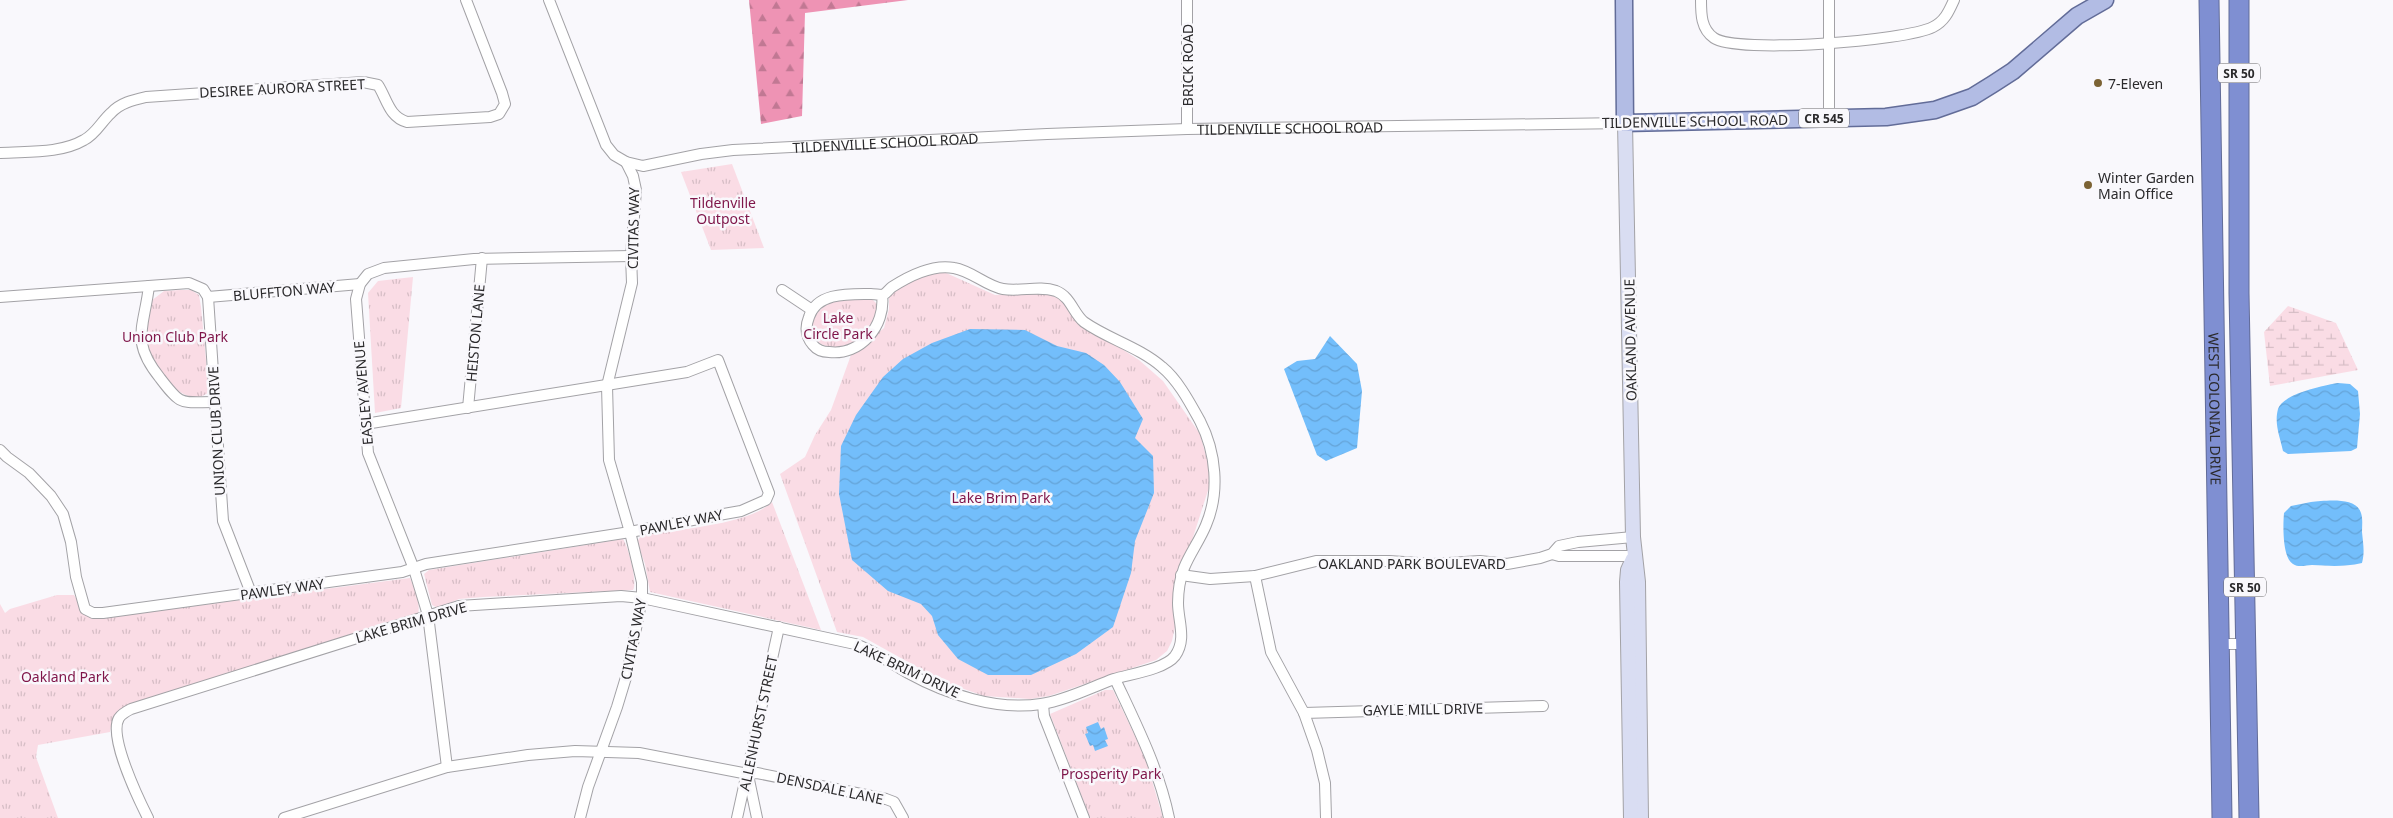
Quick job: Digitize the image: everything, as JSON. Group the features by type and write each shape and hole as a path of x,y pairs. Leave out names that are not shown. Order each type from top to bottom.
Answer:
{"highway":[{"name":"WEST COLONIAL DRIVE","path":"2209,0 2222,818"},
{"name":"WEST COLONIAL DRIVE","path":"2239,0 2240,329 2249,818"}],"main road":[{"path":"1624,0 1626,123"},
{"name":"TILDENVILLE SCHOOL ROAD","path":"1626,123 1912,115 1935,110 1972,97 2013,71 2057,31 2105,0"}],"street":[{"name":"DESIREE AURORA STREET","path":"0,153 68,148 86,140 100,127 111,112 126,102 146,97 363,82 378,85 386,97 390,110 398,120 407,122 490,117 499,114 505,104 466,0"},
{"path":"549,0 606,145 614,154 626,162"},
{"name":"BRICK ROAD","path":"1187,0 1187,129"},
{"path":"1701,0 1702,18 1707,32 1716,39 1732,44 1831,44 1896,37 1933,27 1945,18 1954,0"},
{"path":"1829,0 1831,44 1830,118"},
{"name":"TILDENVILLE SCHOOL ROAD","path":"626,162 643,166 701,154 733,150 1187,129 1626,123"},
{"name":"OAKLAND AVENUE","path":"1626,123 1633,538 1638,582 1641,818"},
{"name":"CIVITAS WAY","path":"580,818 588,787 627,674 642,598 642,582 609,460 607,386 632,283 631,256 636,190 633,176 626,162"},
{"path":"360,284 368,274 384,268 482,258 631,256"},
{"name":"HEISTON LANE","path":"468,408 482,258"},
{"name":"LAKE BRIM DRIVE","path":"148,818 134,788 120,747 116,726 119,718 131,709 428,615 475,604 621,596 642,598 779,627 866,648 908,673 960,694 989,702 1018,706 1043,704 1115,679 1161,666 1174,657 1181,643 1182,632 1178,606 1181,575 1207,525 1213,502 1215,479 1212,453 1201,423 1177,385 1162,367 1082,320 1073,304 1058,292 1036,288 1018,291 998,288 974,274 952,267 922,272 893,286 882,295"},
{"path":"0,297 189,283 203,289 208,297"},
{"name":"BLUFFTON WAY","path":"208,297 360,284"},
{"name":"EASLEY AVENUE","path":"360,284 356,299 368,453 414,569 428,615 447,767"},
{"path":"149,286 141,344 146,361 177,400 215,402"},
{"path":"782,290 812,310"},
{"path":"882,295 883,305 870,337 856,348 839,353 818,350 808,337 806,326 812,310 822,300 836,296 882,295"},
{"name":"UNION CLUB DRIVE","path":"208,297 223,521 251,593"},
{"name":"PAWLEY WAY","path":"0,450 29,473 51,496 63,514 71,542 80,591 86,609 93,613 103,614 414,569 436,563 630,532 742,511 766,500 769,493 718,360 687,372 365,424"},
{"name":"OAKLAND PARK BOULEVARD","path":"1552,554 1559,546 1578,542 1633,538"},
{"name":"OAKLAND PARK BOULEVARD","path":"1181,575 1210,579 1255,576 1316,561 1389,561 1433,564 1480,561 1507,564 1552,554 1560,556 1635,556"},
{"name":"OAKLAND AVENUE","path":"1631,818 1627,582 1628,570 1635,556"},
{"path":"1255,576 1271,652 1304,713 1317,750 1325,783 1326,818"},
{"name":"ALLENHURST STREET","path":"737,818 779,627"},
{"path":"2219,644 2246,644"},
{"path":"1115,679 1146,747 1164,795 1169,818"},
{"path":"1043,704 1044,716 1084,818"},
{"name":"GAYLE MILL DRIVE","path":"1304,713 1542,706"},
{"name":"DENSDALE LANE","path":"284,818 447,767 528,754 602,751 639,753 748,774 757,773 886,799 894,802 903,818"},
{"path":"748,774 757,818"}],"green space":[{"path":"749,0 908,0 805,13 802,116 761,124"},
{"name":"Tildenville Outpost","path":"732,164 764,248 711,250 681,172"},
{"name":"Lake Brim Park","path":"944,272 995,295 1046,293 1068,303 1080,322 1139,360 1163,381 1200,434 1212,478 1172,603 1175,627 1172,641 1167,651 1156,660 1049,696 1030,699 984,696 944,682 863,637 837,632 780,474 805,457 815,435 831,410 851,355 884,328 889,309 889,294 913,279"},
{"path":"413,277 401,408 375,413 368,293 378,281"},
{"name":"Union Club Park","path":"191,290 199,295 209,392 200,397 180,392 171,385 155,366 147,347 147,329 151,301 164,291"},
{"name":"Lake Circle Park","path":"872,299 878,305 872,325 861,339 848,346 834,348 822,345 814,338 811,328 816,315 826,305 843,300"},
{"path":"2288,306 2336,323 2358,370 2270,386 2264,332"},
{"path":"772,502 821,630 650,592 645,564 637,542 640,537 748,516"},
{"path":"623,539 630,556 634,580 633,590 483,597 459,599 438,608 432,605 424,574 429,570"},
{"name":"Oakland Park","path":"410,578 418,600 418,614 129,705 116,716 110,732 38,745 36,757 58,818 0,818 0,604 5,613 10,609 57,595 74,595 86,615 93,619"},
{"name":"Prosperity Park","path":"1105,690 1113,690 1145,757 1163,818 1090,818 1050,714"}],"water":[{"name":"Lake Brim Park","path":"970,329 1025,330 1057,346 1086,353 1104,365 1120,382 1143,419 1135,438 1153,456 1154,493 1135,541 1131,573 1113,627 1076,654 1031,675 988,675 958,659 938,635 932,616 921,604 888,591 852,560 839,494 841,446 856,415 883,377 903,359 932,343"},
{"path":"1330,336 1357,364 1362,391 1357,448 1326,461 1317,455 1284,369 1297,361 1315,359"},
{"path":"2338,383 2350,384 2358,391 2360,414 2357,448 2351,451 2288,454 2283,451 2277,420 2278,409 2281,404 2287,399 2305,391"},
{"path":"2339,501 2353,504 2358,508 2362,520 2364,551 2362,563 2343,566 2300,566 2289,561 2284,540 2284,513 2291,506 2311,502"},
{"path":"1098,722 1101,729 1104,727 1108,739 1105,740 1108,746 1095,751 1093,745 1090,746 1085,734 1088,733 1086,727"}],"place":[{"name":"7-Eleven","path":"2098,83"},
{"name":"Winter Garden Main Office","path":"2088,185"}]}
